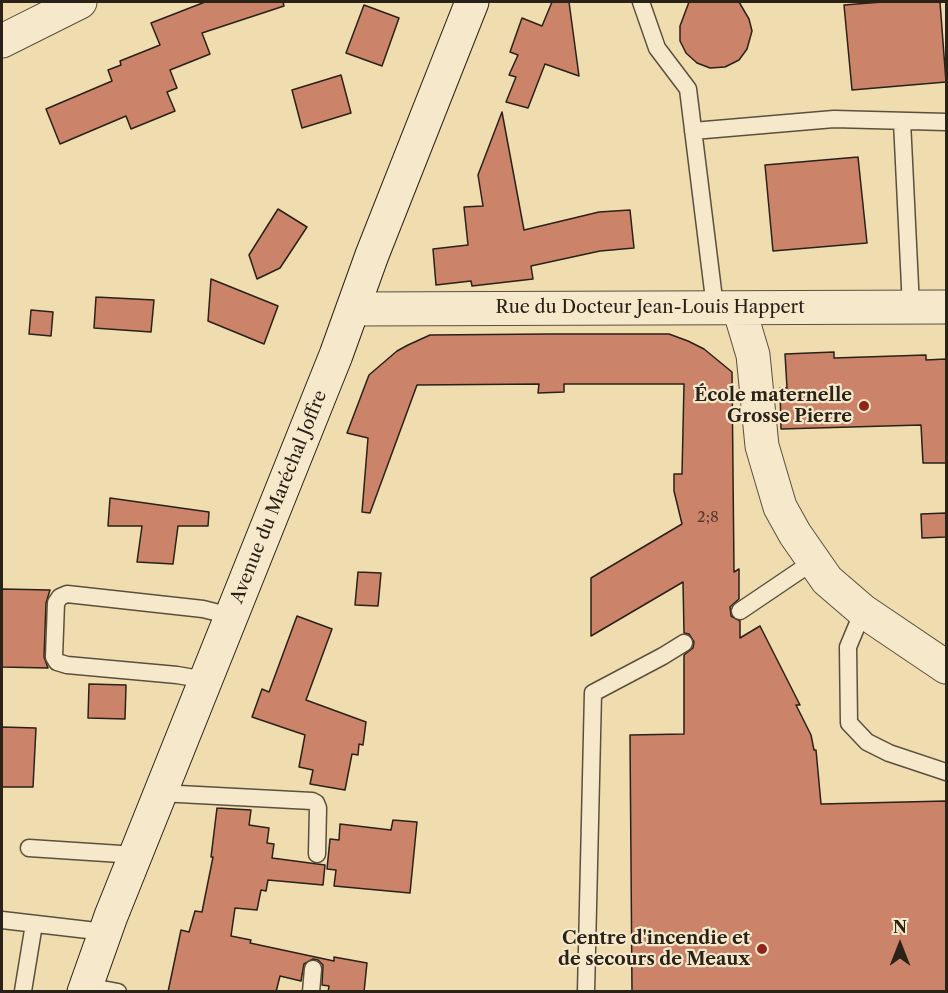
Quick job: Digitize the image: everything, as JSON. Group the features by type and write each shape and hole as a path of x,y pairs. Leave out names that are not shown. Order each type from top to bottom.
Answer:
{"street":[{"path":"2,41 80,2"},
{"name":"Avenue du Maréchal Joffre","path":"85,989 105,932 354,309 372,255 472,2"},
{"path":"727,308 753,355 762,446 780,507 795,534 827,580 863,611 946,667"},
{"name":"Rue du Docteur Jean-Louis Happert","path":"354,309 946,308"}],"lane":[{"path":"641,2 657,48 688,88 693,131 727,308"},
{"path":"693,131 834,119 946,122"},
{"path":"902,121 911,308"},
{"path":"740,611 814,561"},
{"path":"206,680 57,662 54,657 56,603 60,597 67,594 203,609 231,616"},
{"path":"863,611 848,647 849,723 867,742 889,753 946,772"},
{"path":"586,992 593,693 684,643"},
{"path":"160,793 312,801 318,808 317,855"},
{"path":"29,848 136,855"},
{"path":"2,920 105,932"},
{"path":"23,991 34,924"},
{"path":"311,992 313,969"},
{"path":"85,989 118,992"}],"building":[{"path":"205,2 283,2 284,6 202,33 210,54 170,70 177,88 167,92 175,111 131,129 126,116 60,144 46,109 112,81 108,70 121,65 120,61 160,45 151,23"},
{"path":"552,2 569,2 579,76 545,64 528,108 506,102 516,77 509,75 518,55 510,52 522,18 542,26"},
{"path":"689,2 739,2 749,19 752,31 747,49 739,60 725,67 710,68 697,63 686,53 680,41 680,26"},
{"path":"882,2 940,2 946,82 852,90 844,5"},
{"path":"364,5 399,18 382,66 346,53"},
{"path":"341,75 351,113 302,128 292,90"},
{"path":"502,112 524,230 599,212 630,210 634,248 600,251 531,266 533,279 472,286 471,281 436,285 433,249 468,245 464,207 483,206 478,175"},
{"path":"858,157 867,243 773,251 765,165"},
{"path":"278,209 307,227 280,268 257,279 249,255"},
{"path":"211,279 278,306 264,344 208,321"},
{"path":"96,297 154,300 151,332 94,328"},
{"path":"31,310 53,312 51,336 29,334"},
{"path":"669,334 704,349 732,372 734,572 739,569 739,599 730,607 731,616 740,621 740,638 760,626 800,705 796,705 811,735 814,750 816,750 821,804 946,801 946,992 632,992 630,735 684,734 684,655 693,648 694,642 689,634 684,633 683,582 591,636 591,578 682,524 674,491 674,474 682,474 684,384 564,384 564,392 538,393 539,384 417,385 370,513 362,512 368,438 347,433 369,375 397,351 408,345 430,335"},
{"name":"École maternelle Grosse Pierre","path":"834,352 834,358 926,355 926,360 946,359 946,463 923,463 921,425 781,429 780,388 787,388 785,354"},
{"path":"110,498 209,512 208,526 178,526 173,564 137,562 142,526 108,526"},
{"path":"946,513 946,537 922,538 921,514"},
{"path":"358,572 381,573 378,606 355,605"},
{"path":"2,589 50,590 46,603 44,657 48,668 2,667"},
{"path":"297,616 332,629 306,700 366,722 363,745 359,744 358,755 352,754 345,790 310,784 313,770 299,767 305,735 252,717 262,689 269,692"},
{"path":"89,684 126,685 125,719 88,718"},
{"path":"2,727 36,728 33,787 2,787"},
{"path":"217,808 251,810 249,825 269,828 267,843 274,844 272,858 325,865 323,885 268,880 266,891 261,890 257,910 235,908 231,936 251,940 250,943 334,961 334,957 367,963 364,992 328,992 329,986 322,985 323,965 313,959 304,964 301,981 280,976 276,992 168,992 181,930 189,932 195,911 202,912 213,857 211,857"},
{"path":"393,820 417,822 410,893 334,886 336,870 327,869 330,839 339,840 340,824 391,830"}],"place":[{"name":"École maternelle Grosse Pierre","path":"864,406"},
{"name":"Centre d'incendie et de secours de Meaux","path":"762,949"}]}
